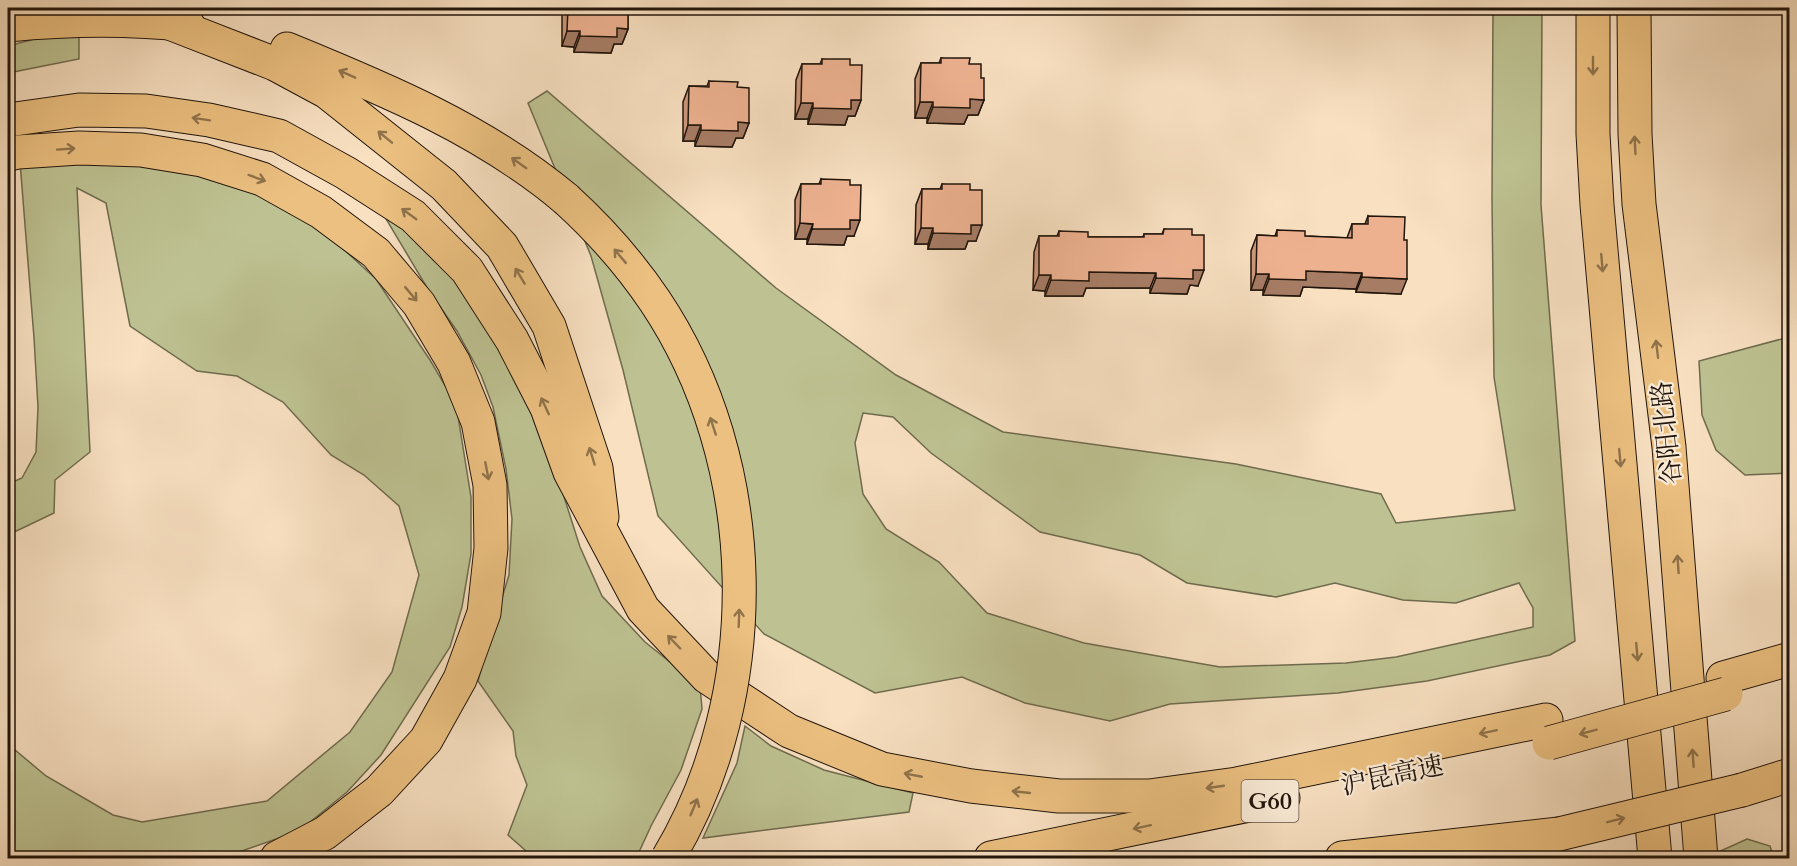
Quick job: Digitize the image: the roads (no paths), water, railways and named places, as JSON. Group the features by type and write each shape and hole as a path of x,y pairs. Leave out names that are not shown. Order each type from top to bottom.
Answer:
{"main road":[{"name":"谷阳北路","path":"1593,8 1593,134 1597,205 1655,858"},
{"name":"谷阳北路","path":"1634,8 1635,134 1639,204 1669,447 1701,858"},
{"path":"8,25 109,19 167,22 230,29 281,47 389,92 459,126 503,152 548,183 566,199 588,219 624,260 656,302 682,348 704,396 719,445 738,542 740,590 738,641 731,689 719,738 704,784 684,831 668,858"},
{"path":"167,22 275,64 327,92 444,186 502,246 549,326 576,402 596,468 604,535"},
{"path":"8,120 79,110 146,111 209,120 279,136 346,173 413,216 467,270 512,340 547,408 570,472 643,609 707,677 789,731 882,769 971,786 1059,796 1149,796 1237,784 1547,732"},
{"path":"8,154 79,148 141,150 202,160 262,179 321,212 376,253 419,304 454,363 478,422 490,484 491,548 483,614 460,679 426,740 379,791 325,833 277,858"},
{"path":"1724,686 1790,659"},
{"name":"沪昆高速","path":"991,858 1547,732 1724,686 1790,674"},
{"path":"1441,858 1559,834 1742,790 1790,775"},
{"path":"1342,858 1559,834"}]}
